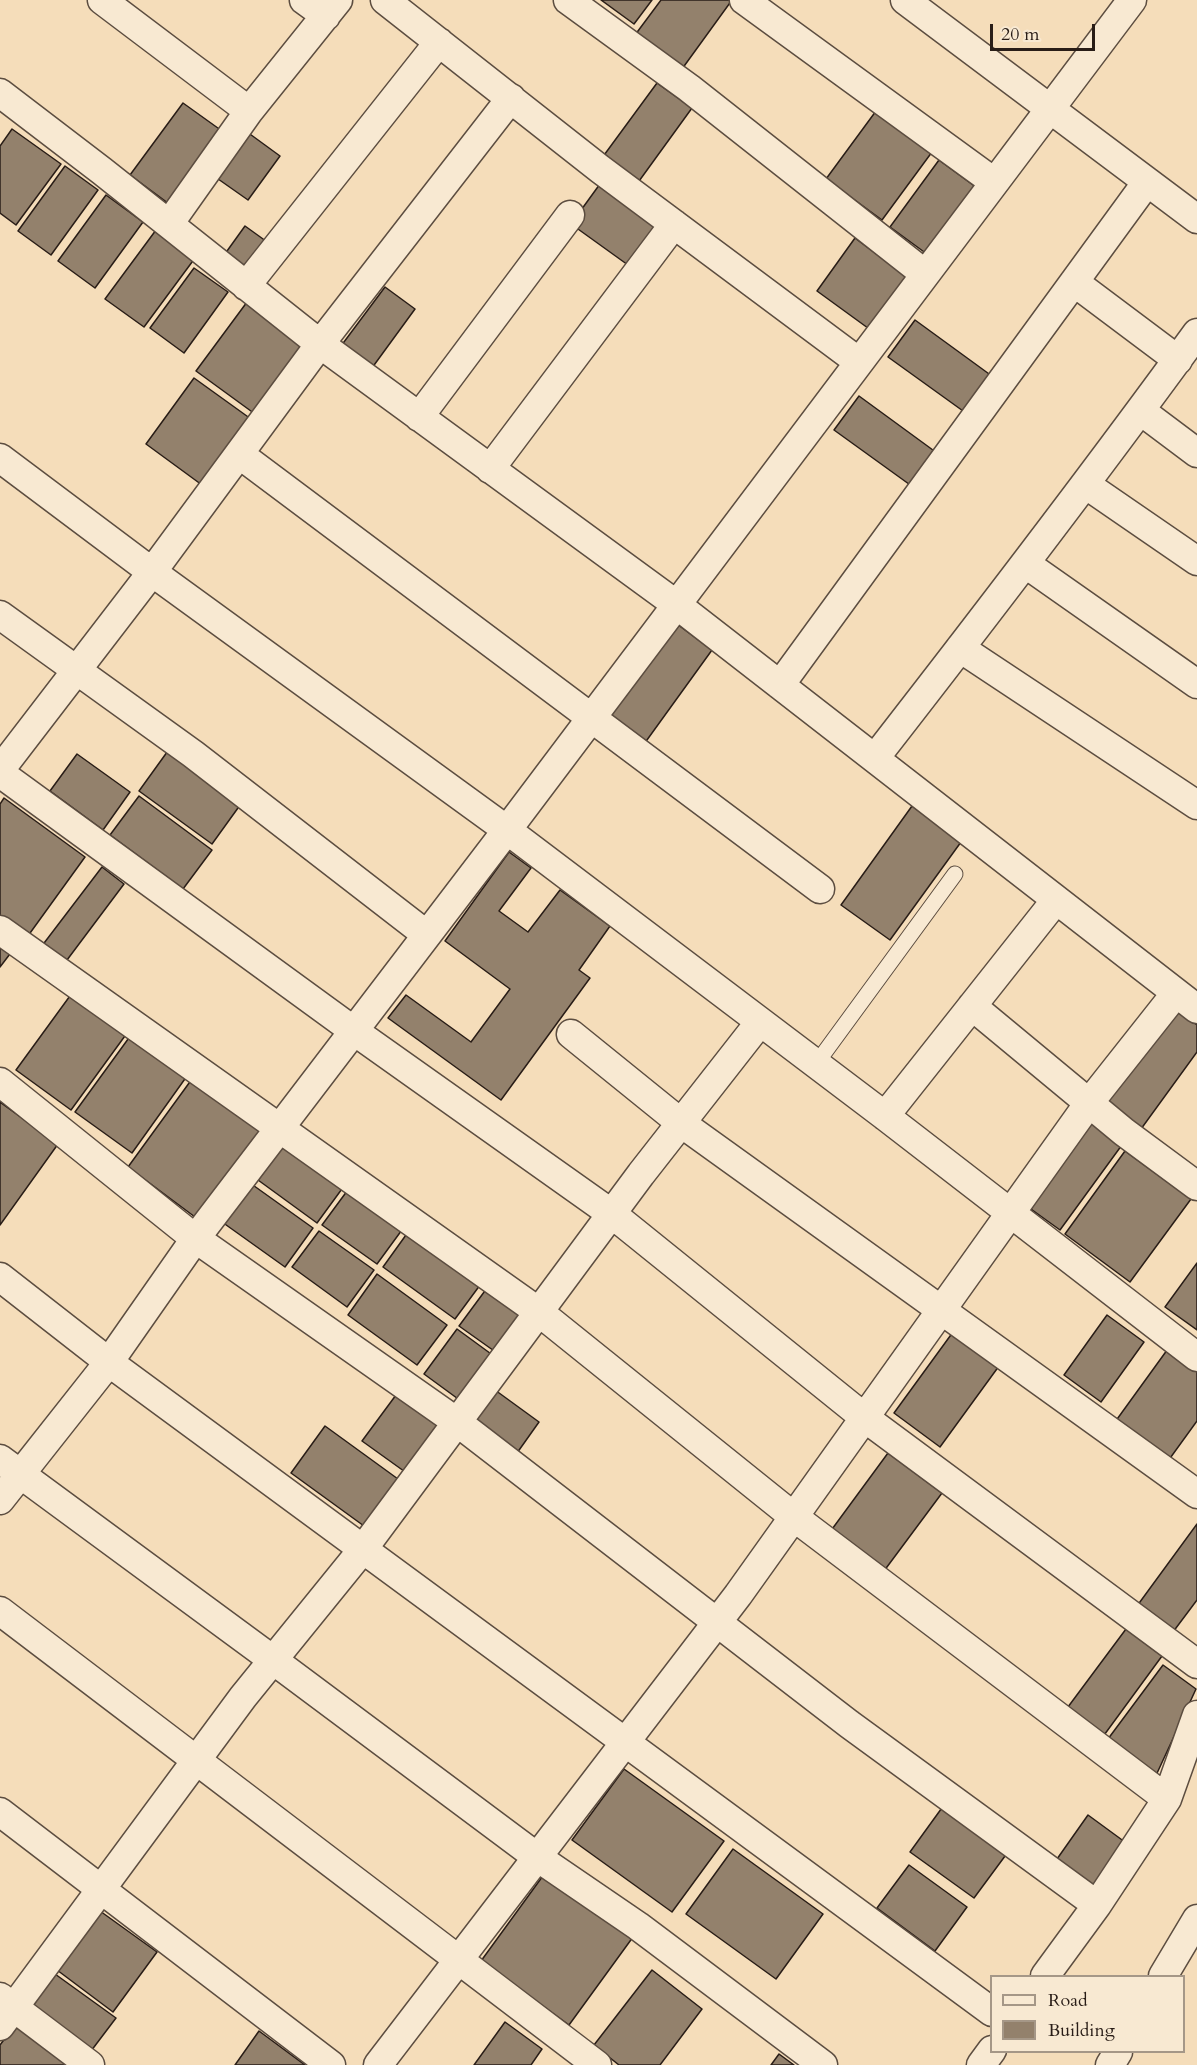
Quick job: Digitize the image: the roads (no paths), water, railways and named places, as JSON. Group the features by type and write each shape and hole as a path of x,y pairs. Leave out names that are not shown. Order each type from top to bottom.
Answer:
{"street":[{"path":"102,0 249,111"},
{"path":"169,224 249,111 332,8 304,0"},
{"path":"385,0 600,169 859,362"},
{"path":"568,0 688,88 925,274"},
{"path":"744,0 994,182"},
{"path":"905,0 1197,219"},
{"path":"0,1500 10,1467 109,1362 195,1239 507,830 1132,0"},
{"path":"246,286 439,42"},
{"path":"0,93 320,344 677,605 1187,1001 1089,1103 866,1418 717,1623 378,2065"},
{"path":"511,98 320,344 152,572 0,771 354,1031 612,1214 866,1418 1197,1664"},
{"path":"780,685 1147,182"},
{"path":"419,417 570,215"},
{"path":"490,469 674,224"},
{"path":"1074,282 1178,360"},
{"path":"875,758 1026,564 1197,333"},
{"path":"1141,411 1197,453"},
{"path":"239,454 820,889"},
{"path":"0,458 152,572 507,830 885,1116 1197,1357"},
{"path":"1085,484 1197,561"},
{"path":"1026,564 1197,684"},
{"path":"0,615 193,754 427,935"},
{"path":"960,648 1197,805"},
{"path":"885,1116 1056,900"},
{"path":"0,930 539,1312 794,1517 1167,1799"},
{"path":"972,1006 1124,1132 1197,1186"},
{"path":"90,2065 5,2010 273,1660 363,1550 612,1214 760,1022"},
{"path":"571,1034 681,1123 1197,1494"},
{"path":"0,1082 195,1239 457,1422 849,1724 1097,1905"},
{"path":"0,1277 109,1362 990,2011"},
{"path":"10,1467 537,1857 638,1926 823,2065"},
{"path":"0,1611 597,2065"},
{"path":"1046,1975 1097,1905 1167,1799 1197,1715"},
{"path":"0,1812 331,2065"},
{"path":"1164,1975 1197,1919"},
{"path":"981,2065 990,2053"}],"lane":[{"path":"816,1064 956,874"}]}
